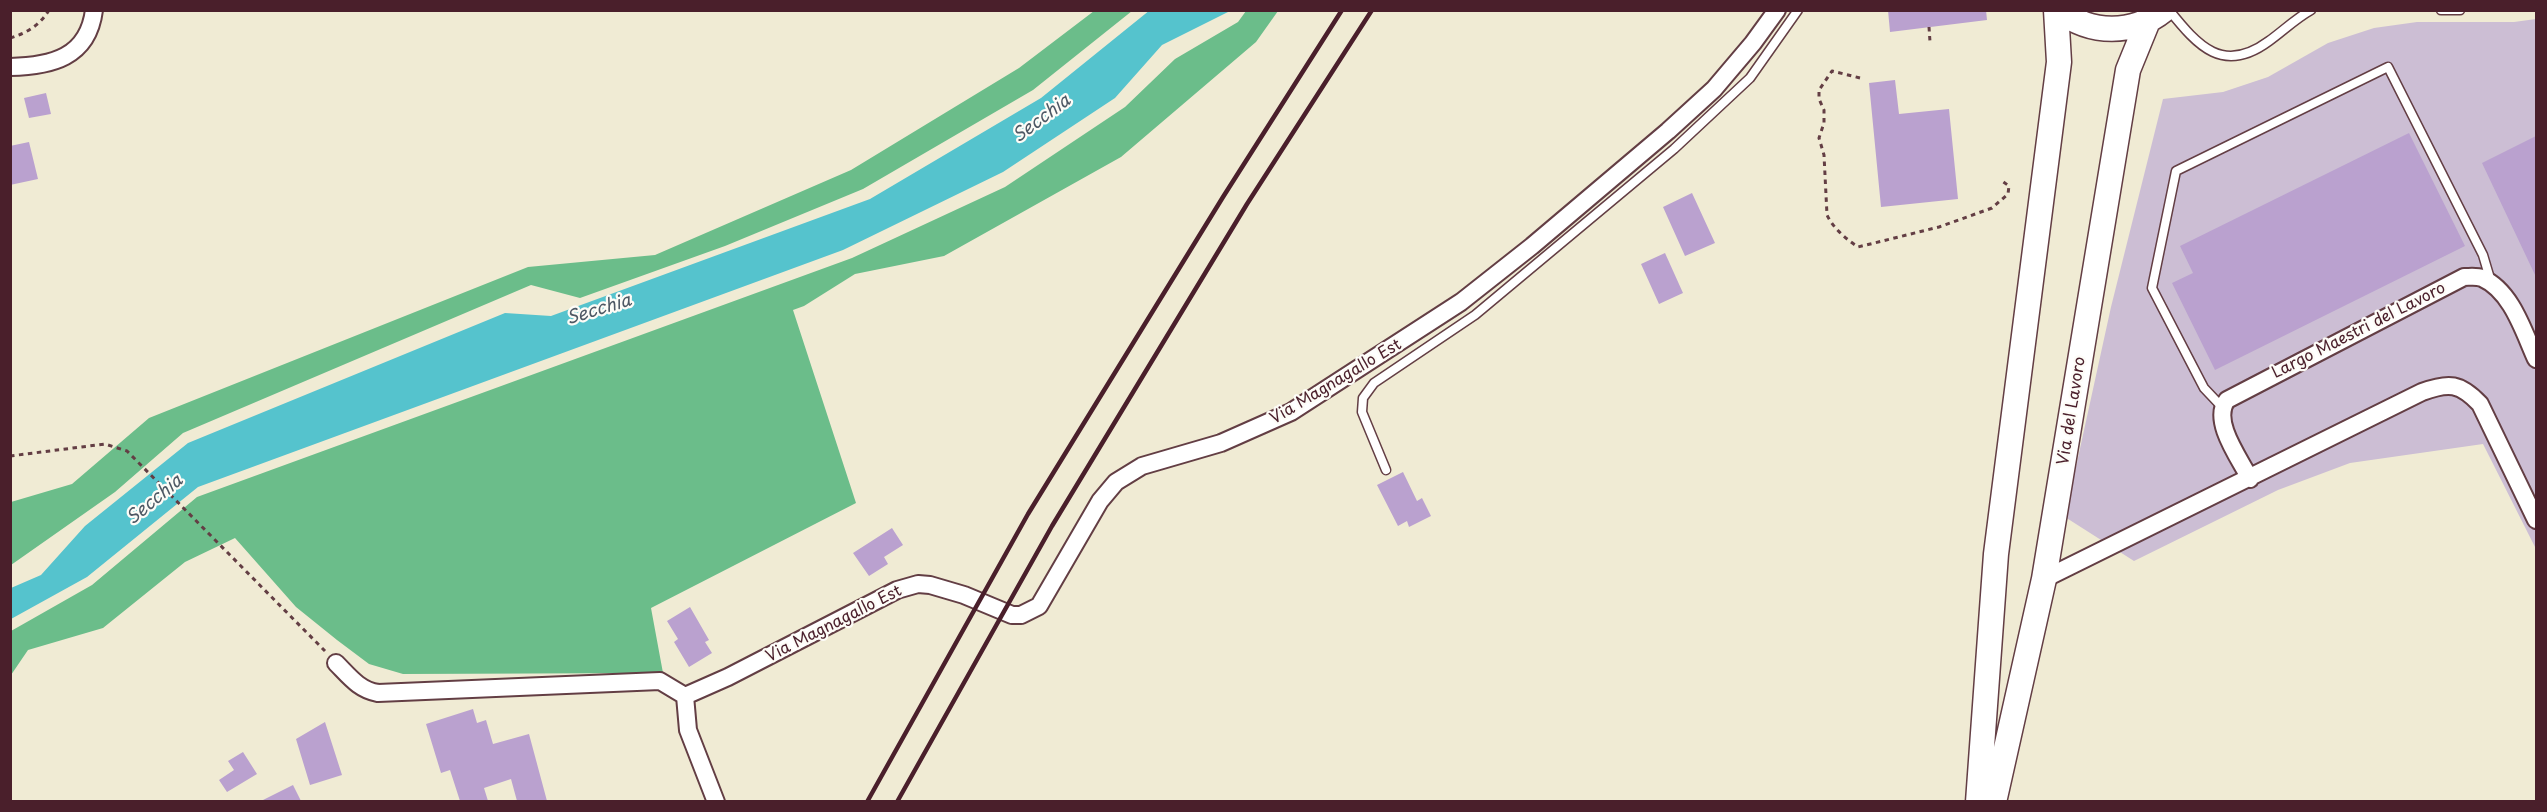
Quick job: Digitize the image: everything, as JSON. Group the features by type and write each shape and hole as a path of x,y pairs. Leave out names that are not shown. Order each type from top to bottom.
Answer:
{"main road":[{"path":"2058,10 2079,23 2107,29 2134,26 2160,14"},
{"path":"1978,801 1996,555 2059,62 2058,10"},
{"name":"Via del Lavoro","path":"1994,801 2044,579 2128,70 2160,14"}],"street":[{"path":"10,67 49,64 68,55 84,38 94,10"},
{"name":"Via Magnagallo Est","path":"685,696 729,677 897,590 918,584 930,585 964,595 1012,615 1030,612 1040,606 1100,501 1116,482 1142,466 1221,443 1291,412 1461,303 1532,246 1706,96 1753,43 1777,10"},
{"name":"Largo Maestri del Lavoro","path":"2222,407 2236,395 2464,277 2480,277 2491,283"},
{"path":"2491,283 2509,303 2536,360"},
{"path":"2044,579 2422,392 2446,386 2456,386 2468,392 2480,404 2536,520"},
{"path":"2222,407 2223,427 2250,479"},
{"path":"336,663 357,685 366,691 378,693 660,681 685,696 688,730 716,801"}],"lane":[{"path":"1386,470 1362,412 1363,398 1374,383 1475,315 1674,149 1750,78 1798,10"},
{"path":"2160,14 2202,47 2221,56 2240,57 2259,49 2311,10"},
{"path":"2441,10 2460,10"},
{"path":"2222,407 2204,388 2152,288 2176,171 2388,67 2483,255 2491,283"}],"path":[{"path":"10,38 26,33 44,19 49,10"},
{"path":"1929,27 1930,42"},
{"path":"1860,78 1832,71 1819,90 1819,99 1824,110 1824,123 1819,138 1824,155 1827,215 1831,223 1849,242 1858,247 1939,226 1992,208 2008,194 2009,186 2002,181"},
{"path":"10,456 105,444 127,450 336,663"}],"shaded area":[{"path":"2536,19 2536,549 2483,444 2350,463 2278,490 2134,561 2065,517 2111,307 2163,99 2223,92 2268,77 2328,43 2374,28 2417,22 2514,22"}],"green space":[{"path":"1094,11 1132,11 1033,90 863,189 725,246 580,298 531,285 183,433 115,492 11,565 11,502 72,484 149,418 528,267 655,255 851,170 1019,68"},
{"path":"1246,11 1278,11 1256,42 1121,157 944,256 855,274 804,306 793,310 856,503 651,608 663,673 403,674 369,664 296,607 235,538 185,562 103,628 28,650 11,675 11,631 92,585 197,497 852,258 1005,187 1125,107 1175,59 1238,22"}],"water":[{"name":"Secchia","path":"1150,10 1230,11 1162,45 1115,98 1003,172 843,250 198,487 87,577 11,619 11,588 41,575 85,526 188,443 505,313 551,316 870,199 1041,98"}],"building":[{"path":"1888,10 1986,10 1987,20 1890,32"},
{"path":"1895,80 1899,114 1949,109 1958,199 1881,207 1869,83"},
{"path":"46,93 51,114 29,118 24,98"},
{"path":"2409,133 2465,246 2215,370 2172,283 2193,273 2180,246"},
{"path":"2536,136 2536,277 2482,163"},
{"path":"29,142 38,179 10,185 10,146"},
{"path":"1692,193 1715,243 1685,256 1663,207"},
{"path":"1665,253 1683,293 1659,304 1641,264"},
{"path":"1403,472 1417,501 1422,498 1431,516 1409,527 1407,521 1398,526 1377,485"},
{"path":"892,528 903,545 884,557 888,564 869,576 853,553"},
{"path":"690,607 709,640 705,642 712,653 689,667 674,642 678,639 667,621"},
{"path":"473,709 477,723 486,720 493,744 529,734 547,801 517,801 511,779 484,788 488,801 460,801 450,770 441,773 426,724"},
{"path":"325,722 342,775 310,785 296,739"},
{"path":"243,752 257,774 227,792 219,780 234,770 228,761"},
{"path":"293,785 301,801 261,801"}],"railway":[{"path":"867,802 1028,514 1223,197 1342,10"},
{"path":"897,802 1052,526 1247,204 1372,10"}]}
